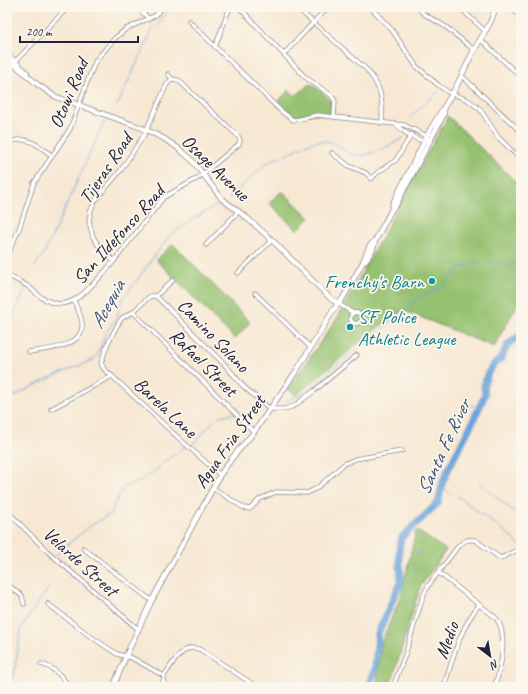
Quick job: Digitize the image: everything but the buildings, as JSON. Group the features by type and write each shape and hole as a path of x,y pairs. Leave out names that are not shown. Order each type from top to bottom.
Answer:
{"street":[{"path":"7,70 68,7"},
{"path":"137,7 149,19"},
{"name":"Otowi Road","path":"7,256 19,229 34,183 70,129 93,67 103,51 115,38 126,29 156,15 162,7"},
{"path":"215,47 230,7"},
{"path":"239,7 305,77 331,95 334,101 334,117"},
{"path":"296,7 366,69 375,80 380,91 382,103 382,123"},
{"path":"284,54 328,7"},
{"path":"370,7 392,30 416,66 438,85 468,100 480,109 498,137 510,150 521,158"},
{"path":"417,7 424,14 446,27 474,50"},
{"path":"459,7 486,31"},
{"name":"Agua Fria Street","path":"427,141 427,136 462,76 474,50 486,31 496,7"},
{"path":"508,7 521,16"},
{"path":"189,20 215,47 292,120 317,116 396,124 404,125 427,136"},
{"path":"481,40 521,77"},
{"name":"Osage Avenue","path":"7,54 28,77 50,94 146,130 163,138 178,148 192,160 222,199 272,240 331,299 339,304"},
{"name":"Osage Avenue","path":"7,58 14,63"},
{"path":"168,74 172,79"},
{"path":"462,76 521,132"},
{"name":"Tijeras Road","path":"114,261 99,246 93,237 90,227 90,214 95,201 125,164 146,130 167,84 172,79"},
{"name":"San Ildefonso Road","path":"74,301 86,292 114,261 164,197 198,178 237,146 240,140 238,136 180,81 172,79"},
{"name":"Agua Fria Street","path":"113,687 152,601 220,475 270,409 343,298 363,262 369,256 376,239 391,211 396,205 427,141 444,114 443,108"},
{"path":"396,124 411,135 427,141"},
{"path":"332,153 349,166 366,173 371,179 378,172 396,160 414,130"},
{"path":"7,144 18,140 27,140 40,145 52,156"},
{"path":"206,245 239,212"},
{"path":"238,273 272,240"},
{"path":"7,275 22,282 43,299 63,304 74,301 81,317 82,329 72,343 29,352"},
{"path":"133,312 150,296 156,296 173,280"},
{"path":"255,294 311,348"},
{"name":"Camino Solano","path":"156,296 226,366 244,387 270,409"},
{"path":"339,304 353,313"},
{"name":"Barela Lane","path":"133,312 122,318 118,324 103,355 101,363 102,366 220,475"},
{"name":"Rafael Street","path":"133,312 254,432"},
{"path":"270,409 285,409 294,406 357,355"},
{"path":"51,409 112,376"},
{"path":"213,488 244,508 250,509 260,499 276,492 307,493 317,488 344,464 355,459 402,451"},
{"name":"Velarde Street","path":"7,511 47,551 138,629"},
{"path":"393,687 406,652 421,600 428,586 459,545 468,540 475,540 500,558 505,558 512,552 516,551 521,554"},
{"path":"83,548 152,601"},
{"path":"439,573 497,619 502,630 502,658 494,687"},
{"path":"7,584 22,596 24,604"},
{"path":"48,604 90,636 117,654 126,656 164,676"},
{"name":"Medio","path":"444,687 464,628 469,618 479,605"},
{"path":"167,687 163,681 164,676 178,657 189,648 201,650 257,687"},
{"path":"41,664 48,666 63,678 69,687"}],"green space":[{"path":"311,84 329,99 333,107 333,112 329,114 311,114 294,117 277,105 279,100 289,90 294,95 297,95"},
{"path":"448,116 521,187 521,298 494,347 403,310 377,328 296,395 288,389 338,317"},
{"path":"282,191 310,218 297,230 269,203"},
{"path":"173,244 250,322 235,339 156,260"},
{"path":"416,530 446,550 420,587 393,677 388,687 376,687 382,641 401,596"}],"waterway":[{"path":"158,25 171,7"},
{"path":"117,106 154,26"},
{"path":"410,117 439,91"},
{"path":"35,266 45,252 105,120"},
{"name":"Acequia","path":"229,198 267,163 312,143 318,141 330,142 351,154 366,155 380,150 403,138"},
{"name":"Acequia","path":"7,401 38,384 93,360 97,355 105,334 116,318 122,300 170,235 221,203"},
{"path":"286,401 305,392 421,296 443,287 459,268 477,263 497,262 521,265"},
{"path":"9,324 25,290"},
{"name":"Santa Fe River","path":"369,687 375,668 378,633 401,581 399,548 402,537 438,503 443,481 485,395 484,385 488,373 494,364 501,359 508,344 521,335"},
{"path":"469,405 474,406"},
{"path":"219,416 232,414"},
{"path":"192,445 214,421"},
{"path":"162,463 185,447"},
{"path":"56,555 88,527 113,513 113,506 124,487 141,481 160,467"},
{"path":"478,482 521,517"},
{"path":"442,488 451,493"},
{"path":"457,496 507,533 521,547"},
{"path":"410,551 415,551 421,555"},
{"path":"7,686 14,674 21,628 50,586"}],"place":[{"name":"Frenchy's Barn","path":"432,281"},
{"name":"SF Police Athletic League","path":"350,327"}]}
